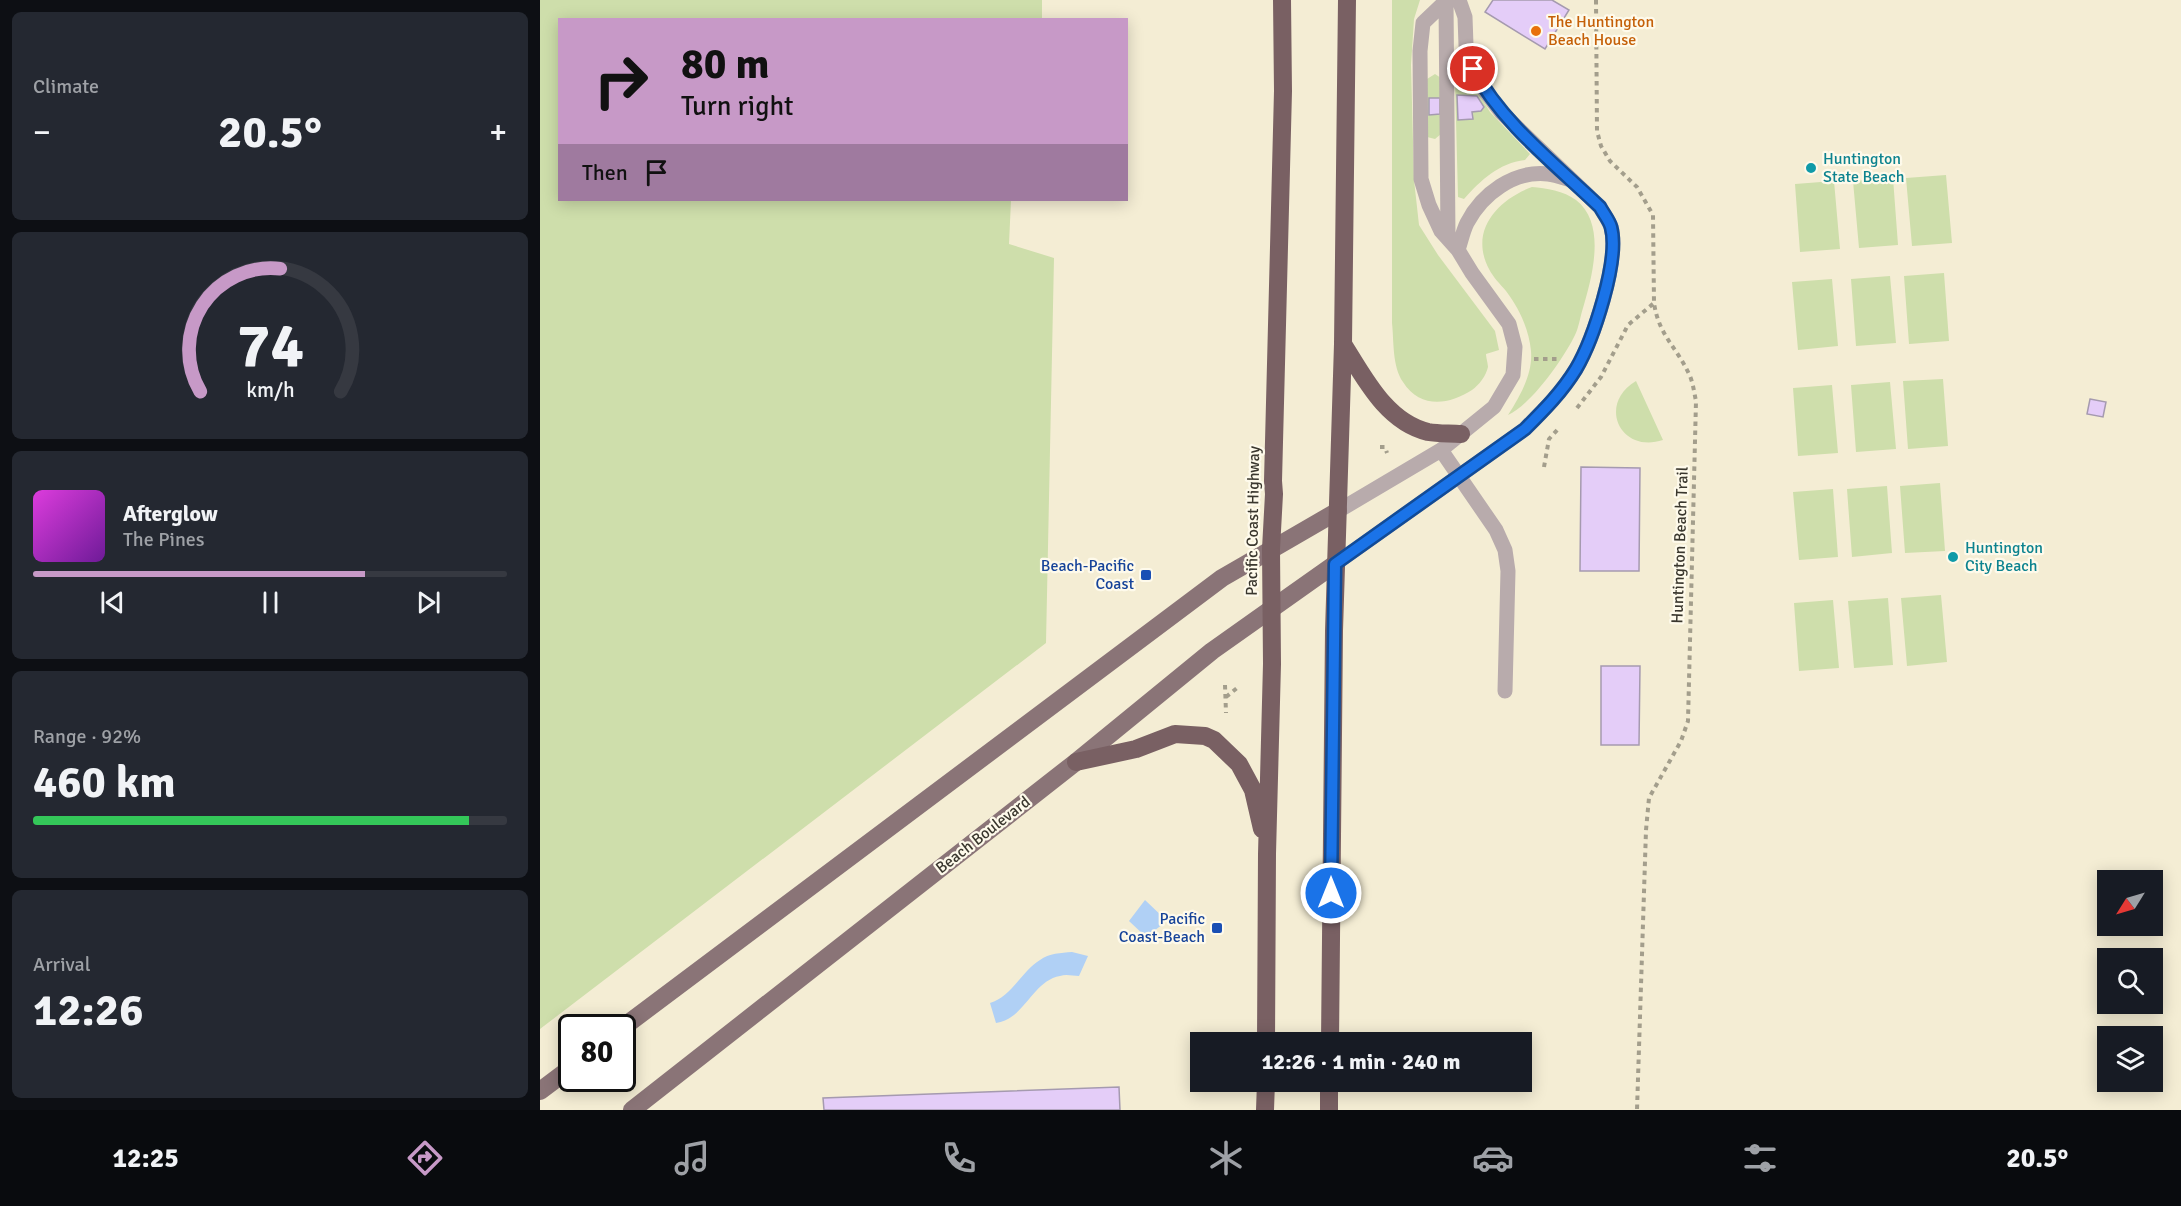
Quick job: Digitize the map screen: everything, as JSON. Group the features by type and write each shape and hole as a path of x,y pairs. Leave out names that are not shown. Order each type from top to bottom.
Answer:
{"highway":[{"name":"Pacific Coast Highway","path":"1266,1032 1267,854 1271,739 1271,549 1274,494 1282,0"},
{"path":"1330,1032 1335,564 1343,344 1347,0"},
{"path":"1343,344 1379,400 1401,419 1411,426 1429,432 1461,434"},
{"path":"1076,762 1136,749 1175,734 1205,736 1214,741 1239,764 1253,790 1267,854"},
{"path":"1265,1110 1266,1092"},
{"path":"1329,1092 1329,1110"}],"main road":[{"path":"636,1017 1212,585 1338,511"},
{"name":"Beach Boulevard","path":"632,1110 1076,762 1212,651 1335,564"},
{"path":"540,1091 558,1078"}],"lane":[{"path":"1335,564 1525,429 1552,402 1577,367 1593,332 1613,253 1611,227 1600,207 1501,112 1484,90 1473,69 1466,45 1465,16 1451,0"},
{"path":"1338,511 1441,450 1494,407 1513,375 1515,347 1509,324 1453,244 1441,231 1429,205 1421,179 1420,51 1423,23 1451,0"},
{"path":"1451,0 1453,244"},
{"path":"1453,244 1482,200 1503,184 1532,174 1548,174 1571,180"},
{"path":"1441,450 1496,530 1505,550 1508,571 1505,691"}],"path":[{"name":"Huntington Beach Trail","path":"1596,0 1597,132 1601,146 1610,161 1637,187 1653,215 1656,316 1663,333 1690,374 1696,401 1688,721 1681,741 1649,798 1637,1110"},
{"path":"1532,359 1560,359"},
{"path":"1387,453 1383,447 1390,438"},
{"path":"1225,685 1226,713"},
{"path":"1226,696 1237,688"}],"green space":[{"path":"540,0 1042,0 1042,18 558,18 558,201 1011,201 1009,244 1054,258 1046,643 540,1029"},
{"path":"1392,0 1420,0 1414,19 1411,65 1414,180 1419,225 1438,255 1495,331 1499,350 1486,354 1488,367 1477,386 1463,395 1445,401 1426,400 1410,391 1399,376 1394,353 1392,323"},
{"path":"1435,74 1441,78 1441,134 1435,139 1427,137 1427,79"},
{"path":"1461,75 1468,77 1490,112 1530,154 1525,160 1507,165 1491,174 1464,199 1458,197 1455,81"},
{"path":"1946,175 1952,243 1912,246 1906,178"},
{"path":"1893,178 1898,245 1859,248 1853,181"},
{"path":"1834,181 1840,249 1800,252 1795,184"},
{"path":"1532,187 1566,194 1586,210 1594,237 1593,267 1578,329 1570,345 1555,368 1527,402 1508,415 1528,376 1531,360 1530,343 1523,319 1515,304 1489,269 1482,242 1490,219 1498,209 1508,200"},
{"path":"1944,273 1949,341 1909,344 1904,276"},
{"path":"1890,276 1896,343 1856,346 1851,279"},
{"path":"1832,279 1838,346 1798,350 1792,282"},
{"path":"1943,379 1948,446 1908,449 1903,381"},
{"path":"1636,381 1663,440 1648,442 1635,440 1625,434 1619,424 1616,413 1618,402 1624,391"},
{"path":"1890,382 1896,449 1856,452 1851,385"},
{"path":"1832,385 1838,453 1798,456 1793,388"},
{"path":"1940,483 1945,551 1905,553 1900,486"},
{"path":"1887,486 1892,553 1852,557 1847,489"},
{"path":"1833,489 1838,557 1799,560 1793,492"},
{"path":"1941,595 1947,662 1907,666 1901,598"},
{"path":"1888,598 1893,665 1854,668 1848,601"},
{"path":"1833,600 1839,668 1799,671 1794,603"}],"water":[{"path":"1145,900 1167,921 1146,937 1129,921"},
{"path":"1072,952 1088,956 1079,976 1062,975 1050,979 1014,1015 996,1023 990,1003 1004,995 1034,965 1047,956"}],"building":[{"name":"The Huntington Beach House","path":"1493,0 1552,0 1569,10 1545,49 1485,12"},
{"path":"1457,95 1477,96 1484,107 1481,111 1472,112 1473,119 1458,120"},
{"path":"1429,98 1440,98 1440,114 1429,115"},
{"path":"2090,399 2106,402 2103,417 2087,414"},
{"path":"1581,467 1640,468 1639,571 1580,571"},
{"path":"1601,666 1640,666 1639,745 1601,745"},
{"path":"1119,1087 1120,1110 824,1110 823,1098"}],"place":[{"name":"The Huntington Beach House","path":"1536,31"},
{"name":"Huntington State Beach","path":"1811,168"},
{"name":"Huntington City Beach","path":"1953,557"},
{"name":"Beach-Pacific Coast","path":"1146,575"},
{"name":"Pacific Coast-Beach","path":"1217,928"}],"route":[{"path":"1331,893 1335,564 1525,429 1552,402 1577,367 1593,332 1613,253 1611,227 1600,207 1501,112 1484,90 1473,69"}]}
